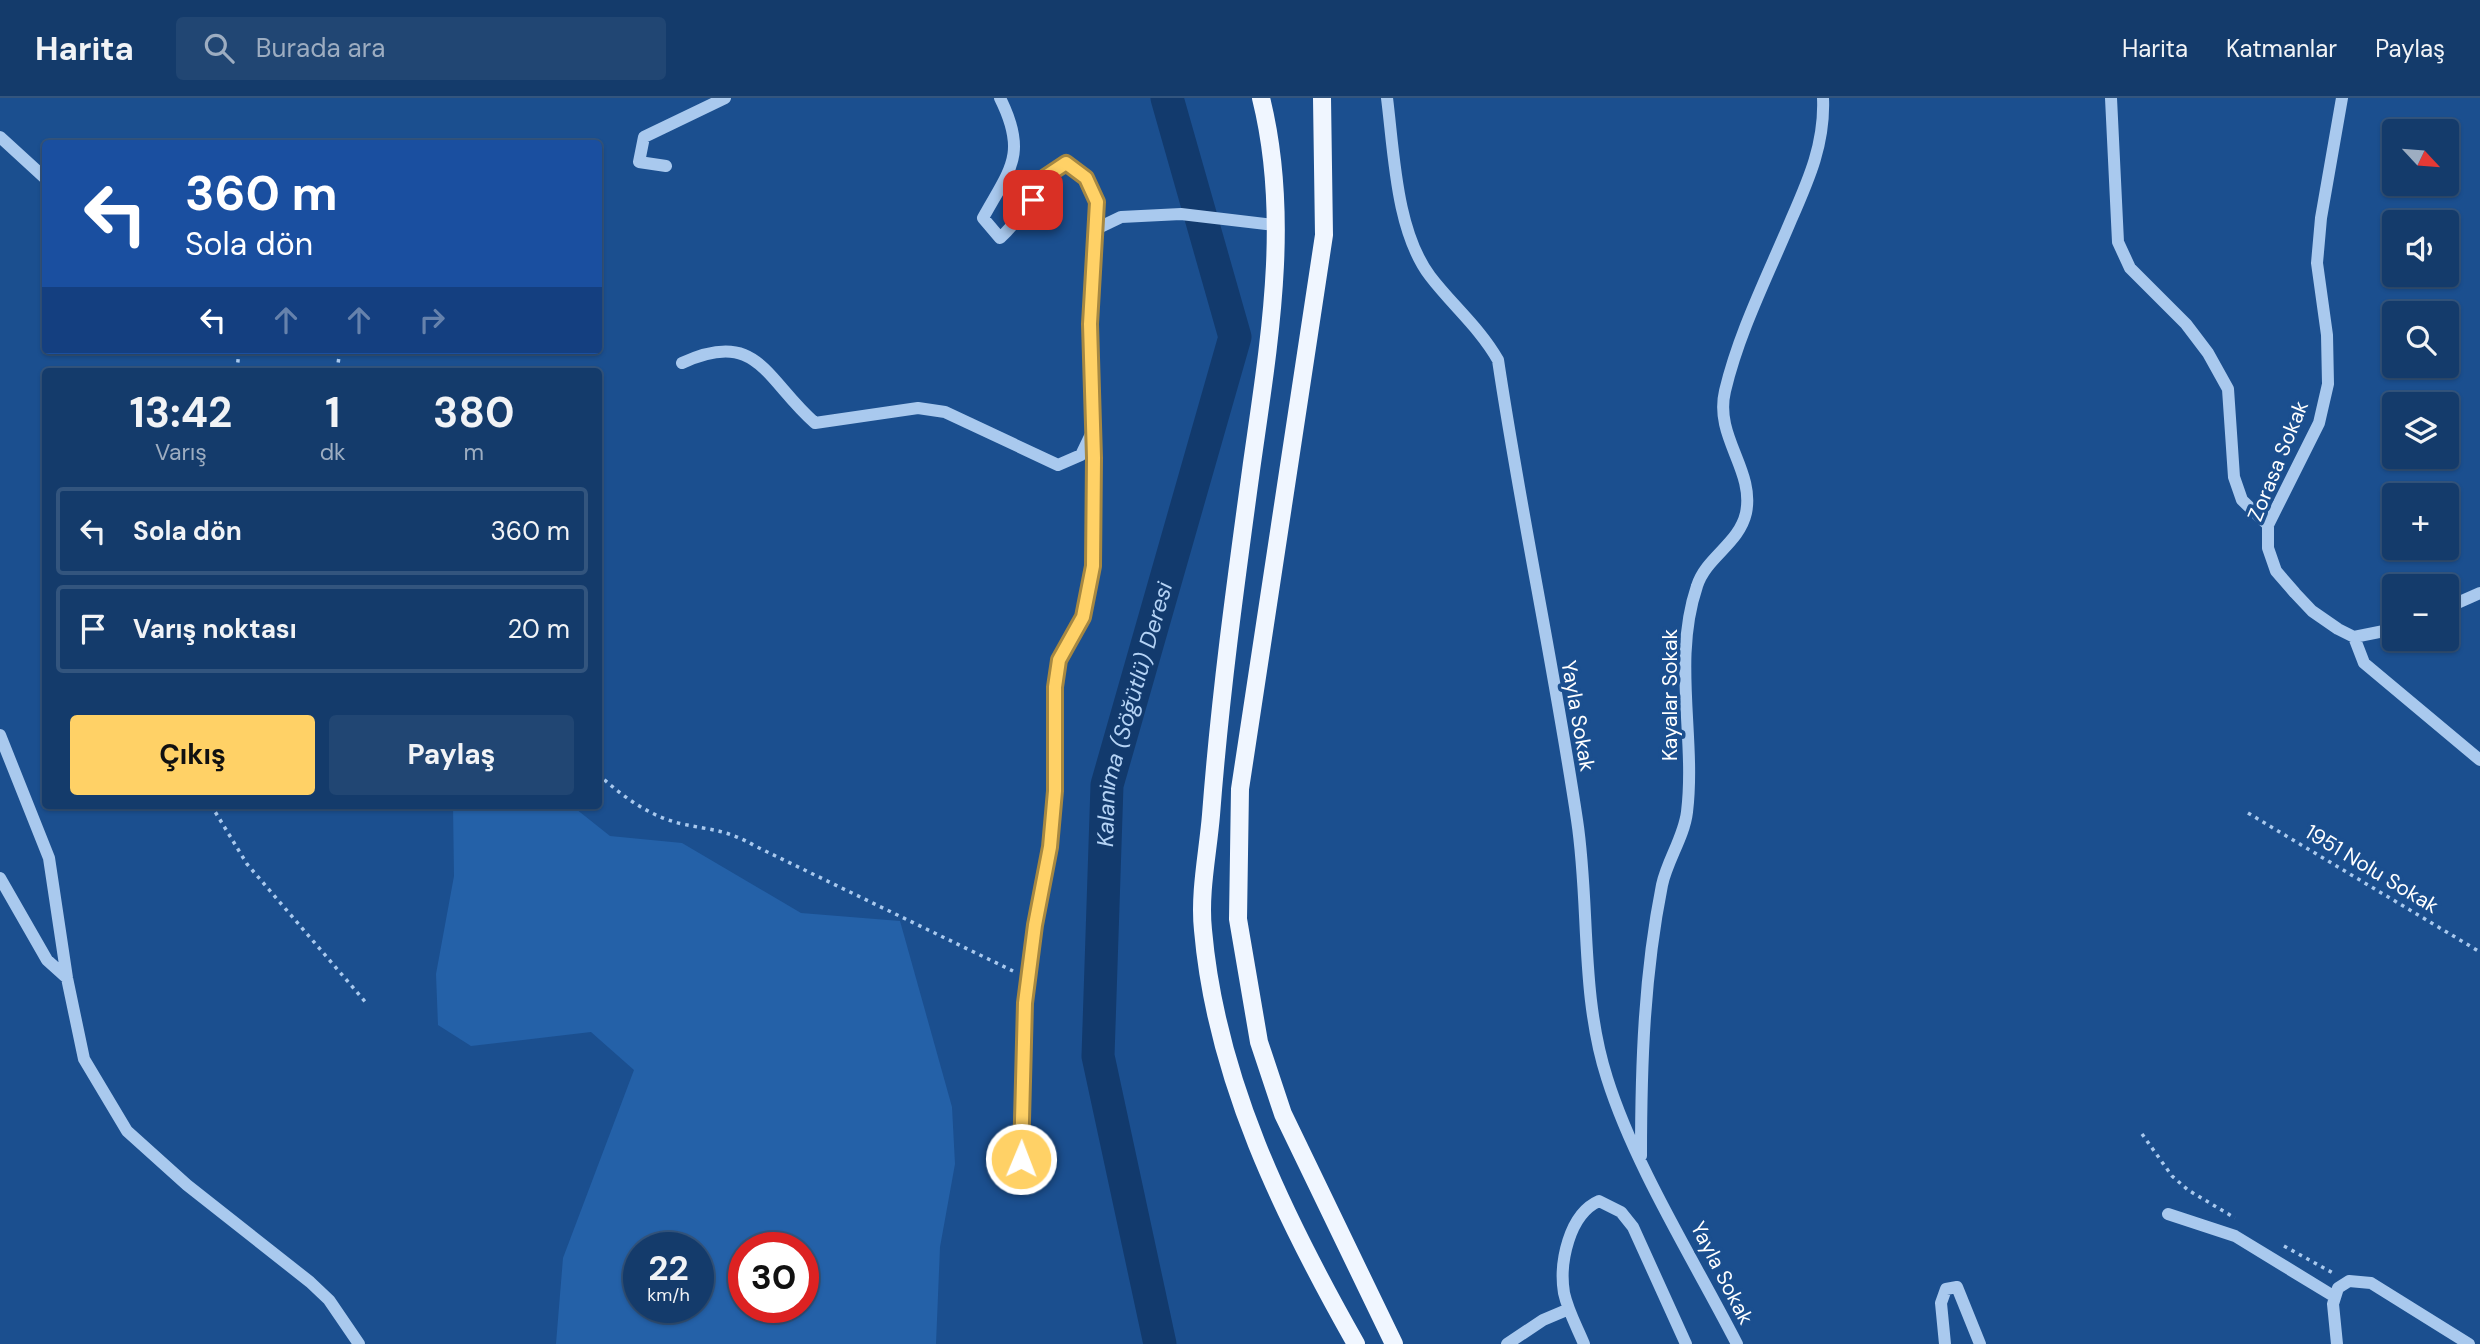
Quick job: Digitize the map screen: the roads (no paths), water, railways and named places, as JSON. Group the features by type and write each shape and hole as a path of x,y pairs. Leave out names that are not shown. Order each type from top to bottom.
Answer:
{"main road":[{"path":"1261,98 1269,130 1274,225 1274,302 1220,696 1202,928 1223,1049 1250,1126 1278,1196 1356,1344"},
{"path":"1322,98 1324,235 1240,789 1238,919 1259,1042 1283,1114 1394,1344"}],"street":[{"path":"666,166 639,162 644,137 724,98"},
{"path":"1000,98 1009,117 1016,143 1011,169 983,218 1000,238 1020,220 1045,177 1066,163 1086,178 1097,202 1090,324 1091,579 1083,617 1059,660 1055,687 1056,766 1050,847 1027,978 1021,1185"},
{"name":"Yayla Sokak","path":"1387,98 1399,194 1413,245 1429,275 1475,326 1498,360 1578,821 1586,911 1587,967 1606,1076 1641,1160 1737,1344"},
{"name":"Kayalar Sokak","path":"1641,1160 1640,1049 1660,898 1674,845 1687,816 1689,780 1684,697 1688,625 1698,583 1738,536 1746,513 1748,485 1731,449 1723,417 1724,393 1744,332 1818,156 1824,121 1823,98"},
{"path":"2112,98 2118,242 2130,268 2200,343 2228,389 2234,477 2242,500 2268,525"},
{"name":"Zorasa Sokak","path":"2342,98 2321,218 2317,263 2327,335 2328,384 2319,423 2268,525 2268,548 2276,570 2312,611 2354,637"},
{"path":"0,136 42,175"},
{"path":"1096,229 1121,217 1181,214 1274,225"},
{"path":"682,363 707,351 733,351 757,359 791,402 815,423 918,408 945,412 1058,465 1081,455 1092,432"},
{"path":"2459,602 2480,593"},
{"path":"2382,631 2354,637 2364,663 2480,760"},
{"path":"0,735 49,858 66,978 84,1059 127,1131 166,1168 320,1291 346,1321 359,1344"},
{"path":"0,878 47,960 66,978"},
{"path":"1584,1344 1569,1309 1563,1277 1573,1230 1580,1216 1599,1201 1621,1212 1633,1227 1686,1344"},
{"path":"2168,1214 2235,1236 2335,1297"},
{"path":"2337,1344 2335,1297 2338,1288 2349,1281 2371,1283 2469,1344"},
{"path":"1945,1344 1941,1303 1946,1289 1957,1287 1979,1344"},
{"path":"1507,1344 1543,1320 1569,1309"}],"waterway":[{"name":"Kalanima (Söğütlü) Deresi","path":"1160,1344 1098,1056 1107,785 1235,337 1167,98"}]}
